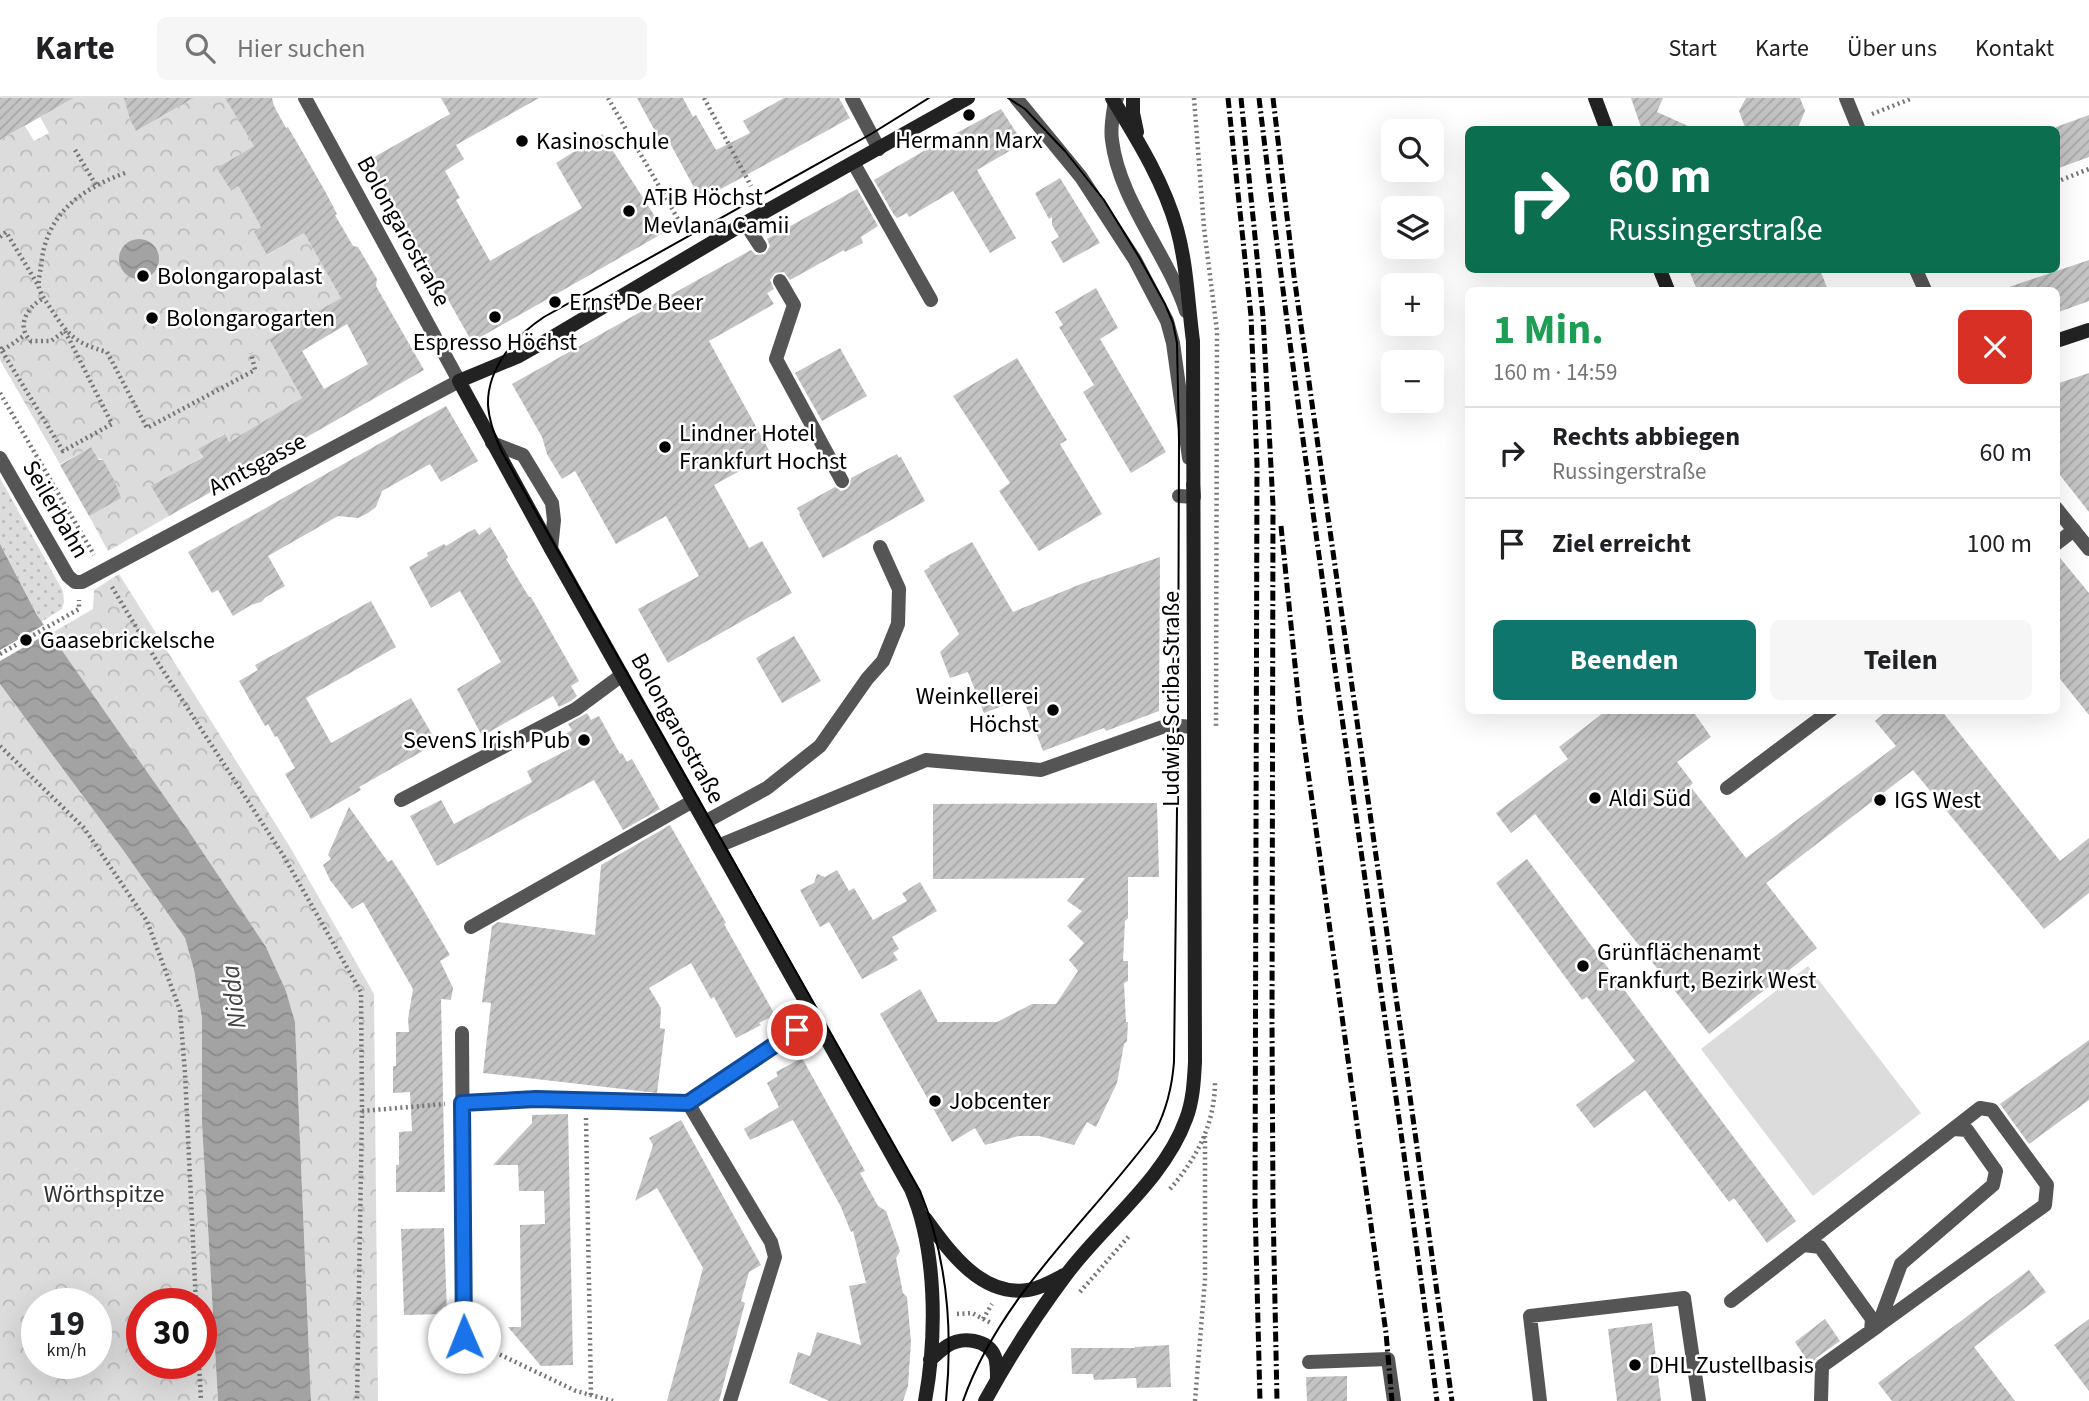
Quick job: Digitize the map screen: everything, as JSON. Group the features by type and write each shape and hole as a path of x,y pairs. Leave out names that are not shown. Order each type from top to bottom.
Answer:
{"main road":[{"path":"459,381 550,340 745,223 968,98"},
{"path":"1133,98 1133,113 1142,147"},
{"path":"1595,98 1606,126"},
{"name":"Ludwig-Scriba-Straße","path":"1066,1274 1161,1166 1177,1140 1187,1118 1193,1093 1195,1062 1194,368 1182,250 1177,227 1142,147 1115,99"},
{"path":"2060,340 2089,330"},
{"name":"Bolongarostraße","path":"459,381 900,1169 920,1211 928,1244 931,1278 930,1360 925,1401"},
{"path":"920,1211 962,1262 992,1286 1025,1291 1043,1286 1066,1274"},
{"path":"985,1401 1010,1356 1066,1274"},
{"path":"930,1360 949,1344 960,1341 979,1342 987,1346 995,1357 997,1379"}],"street":[{"path":"852,98 879,149"},
{"path":"1016,98 1081,177 1135,260 1167,321 1173,343 1194,497 1179,496"},
{"path":"1846,98 1857,125"},
{"name":"Bolongarostraße","path":"308,99 459,381"},
{"path":"1115,99 1111,139 1120,173 1133,204 1177,284 1190,322"},
{"path":"854,164 932,300"},
{"path":"745,223 760,246"},
{"path":"780,281 793,305 776,359 842,481"},
{"name":"Amtsgasse","path":"75,582 89,580 459,381"},
{"path":"492,443 523,455 552,503 554,520 551,549"},
{"name":"Seilerbahn","path":"0,458 68,576 75,582"},
{"path":"2060,513 2089,548"},
{"path":"2060,541 2074,530"},
{"path":"705,822 767,788 820,746 867,679 883,661 898,624 900,589 880,547"},
{"path":"401,800 576,709 622,675"},
{"path":"1727,788 1826,714"},
{"path":"718,846 926,760 1041,770 1168,725 1193,727"},
{"path":"471,927 693,801"},
{"path":"462,1103 536,1099 688,1103 815,1018"},
{"path":"462,1033 464,1337"},
{"path":"688,1103 771,1242 775,1258 730,1401"},
{"path":"1731,1301 1980,1108 1992,1110 2047,1185 2045,1205 1822,1366 1821,1401"},
{"path":"1875,1328 1901,1264 1993,1185 1996,1171 1967,1130 1953,1129"},
{"path":"1804,1245 1820,1247 1872,1319 1875,1328"},
{"path":"1539,1401 1530,1316 1684,1298 1699,1401"},
{"path":"1309,1362 1388,1359 1394,1401"}],"path":[{"path":"608,98 682,226"},
{"path":"704,98 751,186"},
{"path":"1857,125 1913,98"},
{"path":"75,150 96,185"},
{"path":"2060,180 2089,169"},
{"path":"39,287 42,249 56,218 77,197 96,185 125,173"},
{"path":"0,237 6,232 65,331 112,424 63,451 1,349 25,335"},
{"path":"44,298 27,312 23,323 25,335 31,341 51,341 65,331"},
{"path":"65,331 85,346 107,352 147,428 254,370 251,352"},
{"path":"0,393 153,655 283,855 361,992 362,1111 357,1401"},
{"path":"0,654 79,609"},
{"path":"0,746 84,828 147,921 180,1010 186,1073 195,1288"},
{"path":"585,1100 591,1395"},
{"path":"362,1111 462,1103"},
{"path":"1195,1401 1205,1279 1205,1135"},
{"path":"957,1314 972,1313 993,1324"},
{"path":"464,1337 576,1391 613,1401"},
{"path":"200,1379 201,1401"}],"green space":[{"name":"Bolongarogarten","path":"71,98 124,98 136,131 194,98 225,98 254,146 218,168 230,190 238,186 261,227 254,232 268,255 304,233 341,298 269,339 302,398 229,442 224,434 199,449 202,457 152,486 169,516 108,551 89,516 103,460 98,458 91,447 60,464 0,360 0,140 25,126 34,141 49,133 40,117"},
{"path":"0,478 63,591 62,609 41,622 0,544"},
{"path":"119,574 290,847 374,994 378,1401 311,1401 295,1022 286,991 266,947 190,833 50,634 93,609 94,590"},
{"name":"Wörthspitze","path":"0,684 185,938 194,970 202,1018 202,1124 211,1288 126,1288 126,1379 217,1379 218,1401 0,1401"},
{"path":"1808,966 1921,1113 1813,1196 1701,1049"}],"water":[{"path":"139,239 153,245 159,259 153,273 139,279 125,273 119,259 125,245"},
{"name":"Nidda","path":"0,544 37,615 190,833 266,947 286,991 295,1022 311,1401 218,1401 217,1288 211,1288 202,1124 202,1018 194,970 185,938 0,684"}],"pier":[{"name":"Gaasebrickelsche","path":"47,623 52,631 0,661 0,650"}],"building":[{"path":"0,98 73,98 0,140"},
{"path":"124,98 194,98 136,131"},
{"path":"225,98 272,98 286,128 288,127 325,191 337,214 335,215 377,279 376,286 424,370 169,516 151,486 203,457 198,449 225,434 229,442 302,398 269,339 341,298 304,233 267,255 254,232 261,227 238,186 231,191 217,168 254,146","holes":["347,324 368,364 324,389 302,351"]},
{"path":"441,98 539,98 456,145 464,159 445,171 460,198 456,200 490,261 582,208 556,163 602,134 665,232 472,342 369,160 450,114"},
{"path":"637,98 683,98 716,150 750,133 743,121 784,98 839,98 850,118 701,200 666,136 660,140"},
{"path":"1631,98 1663,98 1657,112 1688,126 1641,126"},
{"path":"1746,98 1800,98 1805,111 1799,126 1745,126 1739,111"},
{"path":"1001,109 1023,143 977,170 1016,238 990,253 953,191 909,217 907,213 897,218 874,180"},
{"path":"2089,115 2089,157 2060,168 2059,126"},
{"path":"1060,178 1100,243 1063,263 1051,242 1059,237 1052,225 1052,217 1049,219 1035,193"},
{"name":"Lindner Hotel Frankfurt Hochst","path":"857,189 878,226 861,237 863,243 845,252 844,250 790,280 784,272 775,273 770,280 774,289 767,293 774,304 709,341 771,454 714,485 749,548 762,541 792,593 668,663 638,609 699,576 666,516 616,544 575,471 562,479 512,384 751,250 756,255 765,254 770,246 767,239"},
{"path":"2089,260 2089,301 2060,312 2060,287 2009,287 2050,273 2060,273 2060,270"},
{"path":"1690,273 1821,273 1827,287 1696,287"},
{"path":"1096,288 1118,328 1100,339 1166,452 1131,473 1083,392 1094,385 1059,327 1063,325 1055,312"},
{"path":"840,348 867,396 822,421 795,373"},
{"path":"1017,358 1067,440 1060,444 1102,514 1039,551 999,491 1010,483 953,396"},
{"path":"2089,373 2089,512 2060,475 2060,383"},
{"path":"446,406 478,461 441,482 430,464 382,491 376,507 368,513 358,518 338,516 268,556 285,586 233,616 218,590 212,593 188,552"},
{"path":"91,447 99,460 103,460 121,498 89,516 60,465"},
{"path":"897,454 925,501 823,558 797,508 835,487 841,491 847,489 851,478"},
{"path":"490,527 508,557 506,559 579,681 571,686 577,696 571,701 559,707 553,696 482,736 457,689 501,662 460,591 431,608 409,567 444,544 446,546 475,529 479,535"},
{"path":"972,542 1013,612 1081,584 1160,557 1159,711 1043,751 1023,698 984,713 968,672 950,678 940,652 959,634 924,571"},
{"path":"2060,558 2089,593 2089,715 2060,679"},
{"path":"371,601 396,647 306,698 331,743 411,698 437,743 359,787 361,790 311,819 285,774 295,768 277,736 275,737 268,724 265,726 239,681 258,670 255,665"},
{"path":"794,636 821,681 782,703 756,658"},
{"path":"587,713 591,720 599,716 620,754 622,753 627,762 632,759 660,809 623,830 594,780 437,866 410,816 441,800 454,824 532,782 527,771 571,748 564,735 572,730 568,724"},
{"path":"1602,714 1695,714 1711,737 1677,762 1693,783 1690,786 1746,858 1896,746 1875,721 1883,714 1944,714 2060,861 2089,838 2089,893 2044,929 1913,770 1766,883 1817,948 1709,1034 1535,814 1511,833 1496,813 1568,759 1559,747"},
{"path":"1157,803 1159,877 1128,877 1128,918 1125,921 1123,961 1128,961 1128,981 1124,983 1127,1041 1124,1044 1117,1083 1096,1127 1087,1122 1074,1145 1039,1136 1019,1136 985,1145 975,1128 952,1142 880,1014 920,989 938,1022 997,1022 1032,1004 1056,1004 1078,971 1069,960 1084,943 1067,926 1082,911 1067,901 1085,878 933,879 933,804"},
{"path":"349,807 388,862 392,860 450,955 440,961 453,988 451,1000 441,999 445,1192 396,1192 399,1132 412,1131 410,1092 393,1093 393,1066 396,1066 396,1032 409,1032 408,1019 413,989 363,902 352,909 330,880 323,865 331,859 328,855"},
{"path":"670,825 775,1015 736,1038 714,997 711,999 691,963 649,988 661,1008 660,1028 665,1029 657,1093 483,1073 491,1003 482,1002 492,926 498,922 595,935 601,865"},
{"path":"1527,859 1796,1221 1767,1243 1734,1198 1729,1202 1645,1090 1594,1128 1576,1105 1635,1061 1587,997 1582,1000 1496,883"},
{"path":"837,870 849,891 854,888 873,920 907,901 902,893 920,882 937,911 892,937 899,949 893,953 898,960 862,979 829,922 820,927 800,890 814,883 817,874 825,877"},
{"path":"2089,1040 2089,1100 2029,1144 2000,1104"},
{"path":"802,1058 865,1171 860,1173 878,1206 886,1211 900,1251 896,1258 903,1293 907,1297 911,1342 908,1386 903,1401 829,1401 789,1383 798,1352 810,1356 817,1332 861,1345 849,1286 866,1283 853,1231 851,1232 841,1207 793,1120 750,1140 744,1129 779,1107 767,1083 778,1076 776,1072"},
{"path":"568,1114 573,1365 541,1366 508,1327 521,1327 520,1225 545,1224 544,1191 519,1191 518,1165 493,1165 532,1123 532,1115"},
{"path":"681,1120 761,1265 749,1272 741,1301 745,1303 719,1401 667,1401 703,1268 657,1188 635,1201 653,1145 649,1138"},
{"path":"444,1228 447,1314 404,1315 401,1229"},
{"path":"2029,1270 2046,1292 1974,1347 2015,1401 1892,1401 1878,1383"},
{"path":"1825,1319 1840,1341 1816,1358 1811,1366 1795,1342"},
{"path":"2089,1319 2089,1391 2054,1345"},
{"name":"DHL Zustellbasis","path":"1652,1323 1661,1401 1617,1401 1608,1329"},
{"path":"1169,1345 1171,1387 1137,1388 1136,1378 1094,1380 1093,1374 1072,1374 1071,1348"},
{"path":"1347,1376 1347,1401 1307,1401 1306,1377"}],"tram line":[{"path":"929,98 871,134 544,317 513,343 505,354 492,378 488,405 502,452 920,1191 936,1242 946,1294 949,1348 946,1401"},
{"path":"963,1401 979,1362 1023,1292 1156,1130 1168,1098 1174,1062 1178,726 1177,343 1165,304 1104,200 1065,151 1025,109 1008,98"}],"railway":[{"path":"1228,98 1251,316 1257,464 1255,1206 1260,1401"},
{"path":"1241,98 1263,316 1273,505 1272,1024 1277,1401"},
{"path":"1259,98 1301,424 1437,1401"},
{"path":"1273,98 1294,276 1452,1401"},
{"path":"1281,526 1300,714 1386,1333 1392,1401"}],"place":[{"name":"Hermann Marx","path":"969,115"},
{"name":"Kasinoschule","path":"522,141"},
{"name":"ATiB Höchst Mevlana Camii","path":"629,211"},
{"name":"Bolongaropalast","path":"143,276"},
{"name":"Ernst De Beer","path":"555,302"},
{"name":"Espresso Höchst","path":"495,317"},
{"name":"Bolongarogarten","path":"152,318"},
{"name":"Lindner Hotel Frankfurt Hochst","path":"665,447"},
{"name":"Gaasebrickelsche","path":"26,640"},
{"name":"Weinkellerei Höchst","path":"1053,710"},
{"name":"SevenS Irish Pub","path":"584,740"},
{"name":"Aldi Süd","path":"1595,798"},
{"name":"IGS West","path":"1880,800"},
{"name":"Grünflächenamt Frankfurt, Bezirk West","path":"1583,966"},
{"name":"Jobcenter","path":"935,1101"},
{"name":"DHL Zustellbasis","path":"1635,1365"}],"route":[{"path":"464,1337 462,1103 536,1099 688,1103 797,1030"}]}
